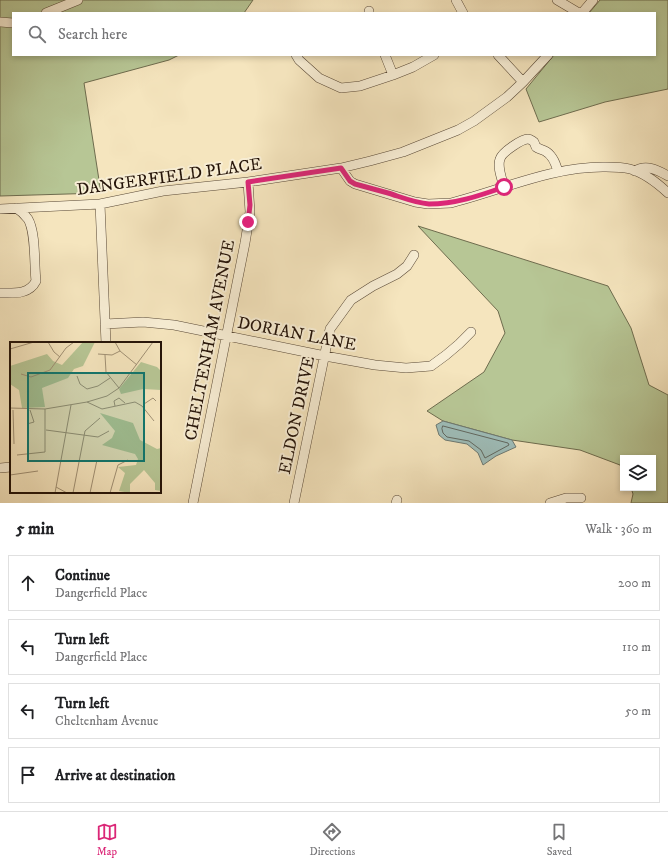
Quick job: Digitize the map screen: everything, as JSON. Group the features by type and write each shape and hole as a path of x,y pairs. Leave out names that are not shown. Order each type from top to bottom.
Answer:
{"street":[{"path":"51,0 50,11 78,0"},
{"path":"456,0 462,12"},
{"path":"557,0 579,12"},
{"path":"582,12 593,0"},
{"path":"0,22 12,23"},
{"path":"297,56 319,78 342,88 360,86 394,75 413,67 432,56"},
{"path":"385,56 394,75"},
{"path":"499,56 523,82"},
{"name":"DANGERFIELD PLACE","path":"0,209 100,204 163,191 248,182 341,168 403,152 458,130 474,121 507,97 547,56"},
{"path":"504,187 499,168 500,158 507,150 525,140 530,139 534,142 536,147 550,156 555,162 558,172"},
{"path":"341,168 350,181 355,184 415,202 428,204 451,203 558,172 601,167 635,171 647,177 668,193"},
{"path":"635,171 640,168 647,168 661,172 668,176"},
{"name":"CHELTENHAM AVENUE","path":"193,503 248,222 250,205 248,182"},
{"path":"100,204 106,342"},
{"path":"0,293 24,292 32,288 36,281 31,228 27,218 16,208"},
{"name":"ELDON DRIVE","path":"294,503 330,329 351,300 373,286 397,274 407,266 414,255"},
{"name":"DORIAN LANE","path":"105,324 143,322 174,325 324,356 406,368 431,366 446,356 470,332"},
{"path":"0,468 10,467"},
{"path":"550,503 566,498 581,498"}],"green space":[{"path":"0,0 253,0 245,12 12,12 12,56 177,56 169,60 84,83 101,193 0,196"},
{"path":"600,0 668,0 668,89 605,102 539,122 526,89 553,56 656,56 656,12 590,12"},
{"path":"418,226 608,286 631,328 649,385 668,395 668,503 631,503 633,494 632,491 656,491 656,455 620,455 620,465 580,450 512,440 443,421 427,411 484,372 505,333 498,311"}],"water":[{"path":"443,421 512,440 516,447 496,456 483,465 478,453 467,444 445,440 439,435 436,425"}],"route":[{"path":"248,222 250,205 248,182 341,168 350,181 355,184 415,202 428,204 451,203 486,194 504,187"}]}
